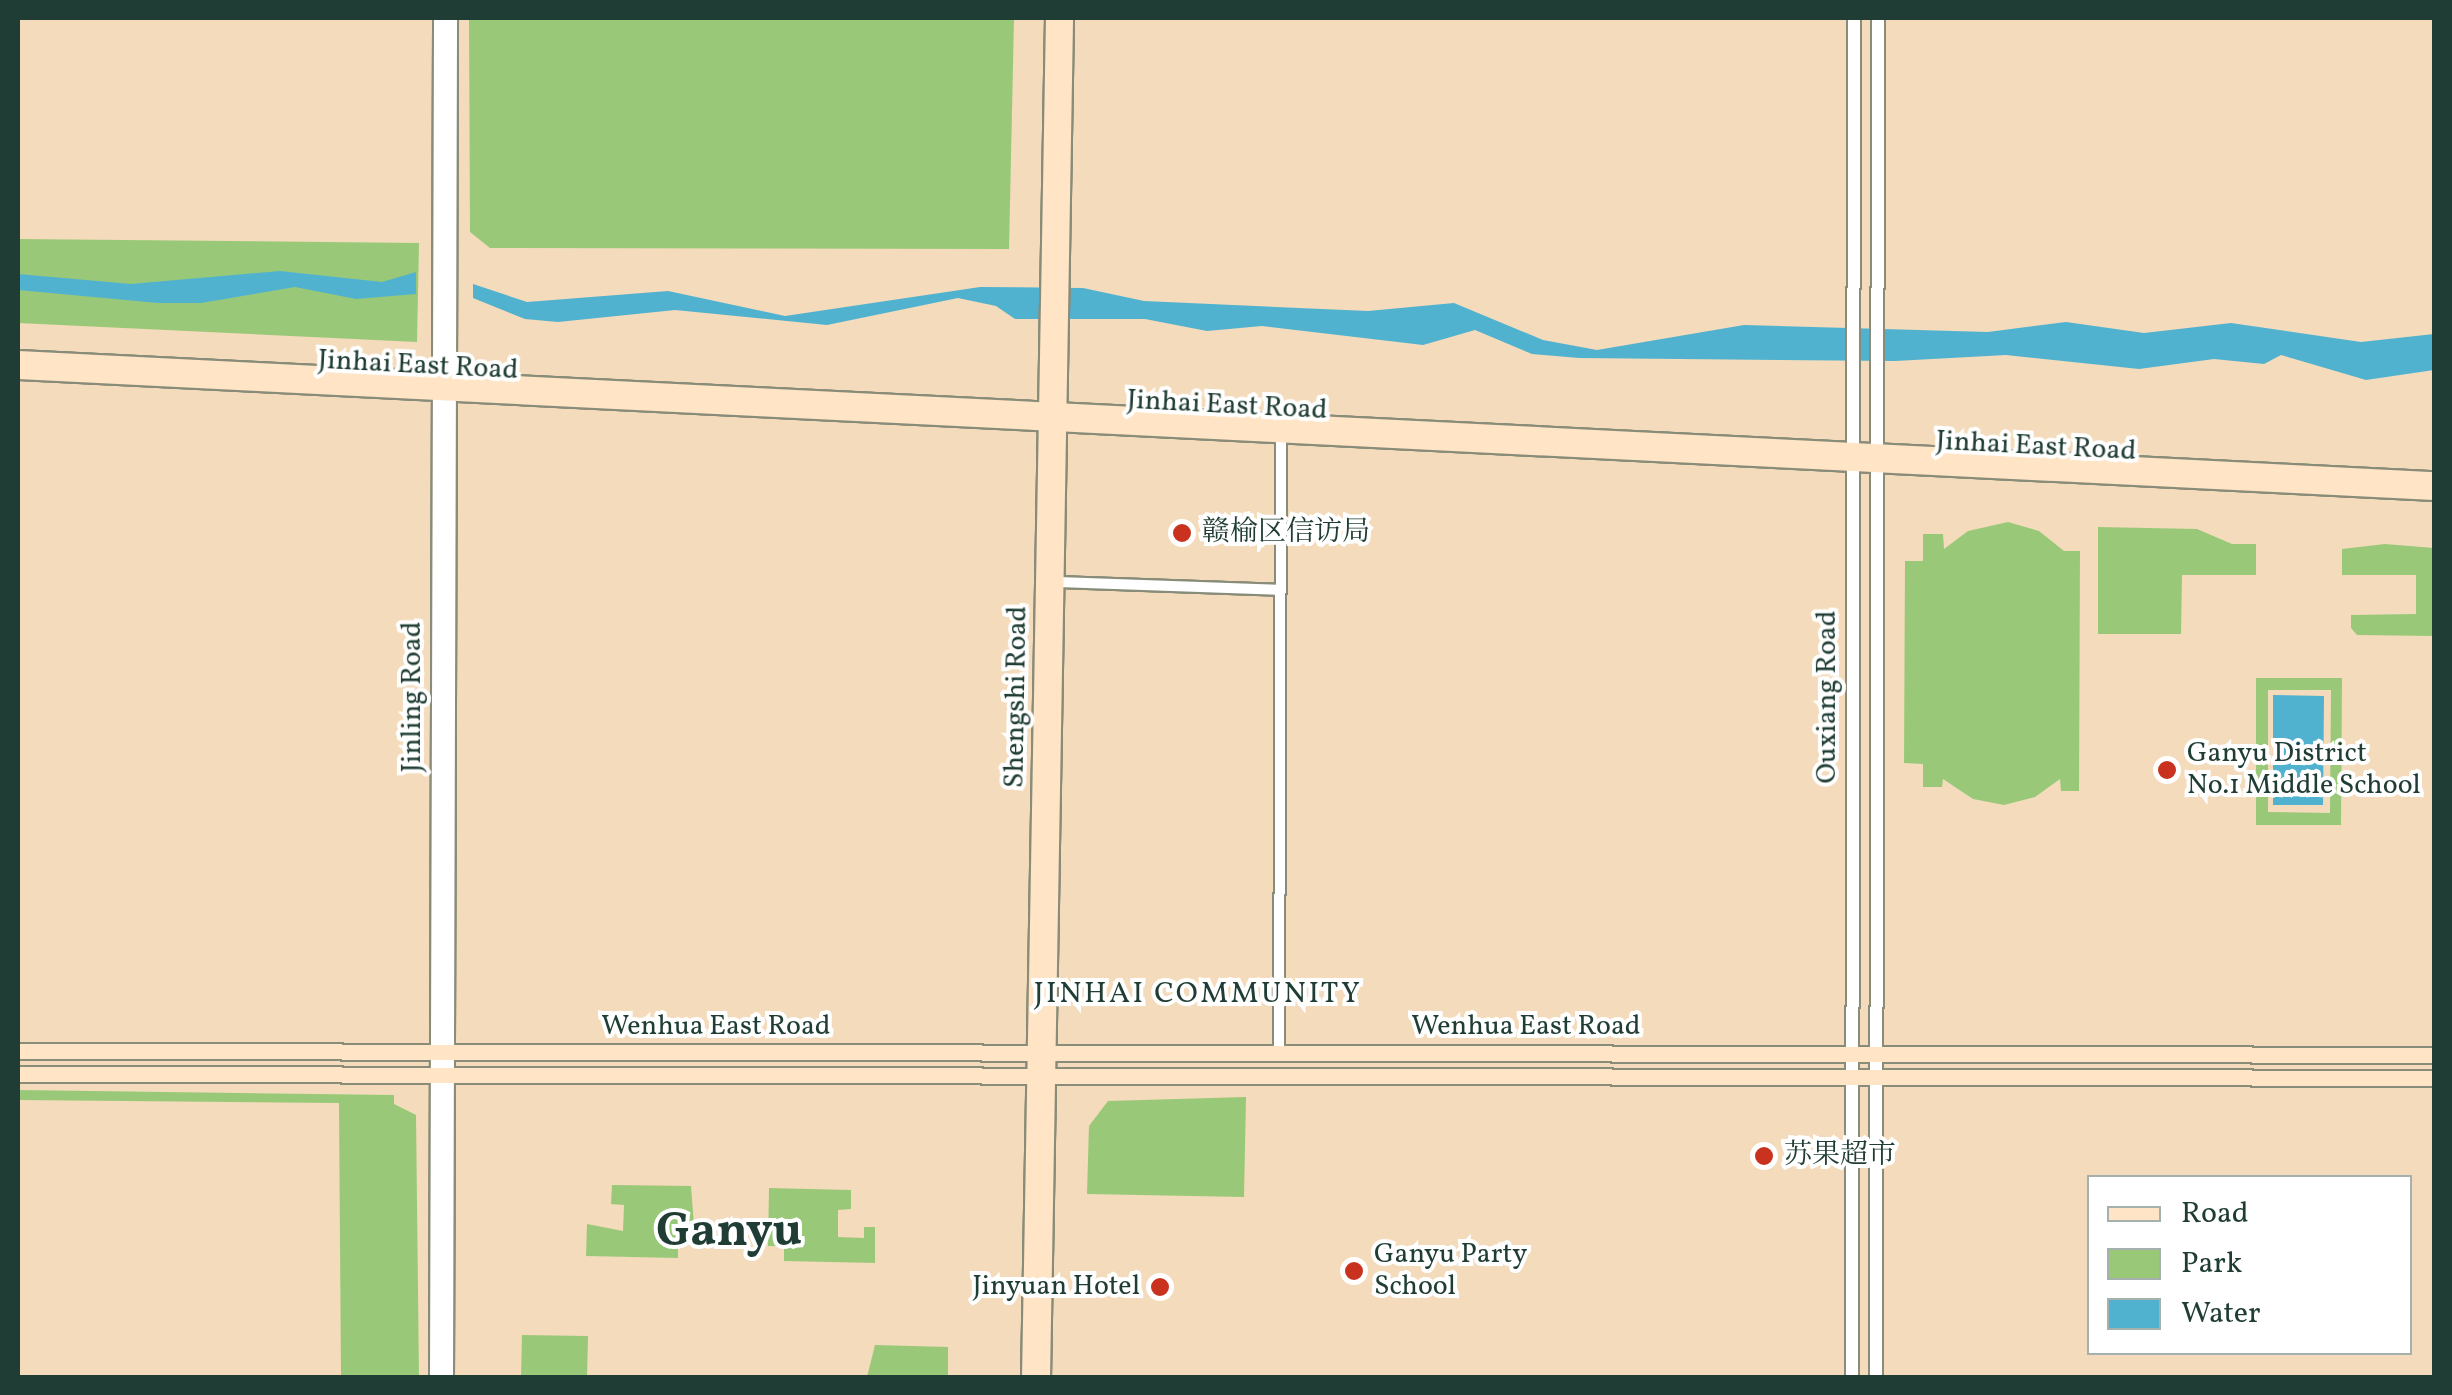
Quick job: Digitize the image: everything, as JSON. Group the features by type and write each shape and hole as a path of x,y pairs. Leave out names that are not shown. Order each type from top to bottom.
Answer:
{"main road":[{"name":"Shengshi Road","path":"1042,1052 1056,582 1052,18"},
{"name":"Shengshi Road","path":"1042,1378 1042,1052 1053,416 1065,18"},
{"name":"Jinhai East Road","path":"18,358 444,386"},
{"name":"Jinhai East Road","path":"18,371 444,386 1854,456 2434,492"},
{"name":"Jinhai East Road","path":"1053,416 1280,434 1854,456"},
{"name":"Jinhai East Road","path":"1878,458 2434,478"},
{"name":"Wenhua East Road","path":"18,1051 2434,1055"},
{"name":"Wenhua East Road","path":"18,1074 2434,1078"},
{"name":"Shengshi Road","path":"1029,1378 1042,1075"}],"street":[{"name":"Jinling Road","path":"440,18 447,1378"},
{"name":"Jinling Road","path":"444,386 451,18"},
{"name":"Ouxiang Road","path":"1852,1378 1854,18"},
{"name":"Ouxiang Road","path":"1876,1378 1878,18"},
{"path":"1279,1052 1280,434"},
{"path":"1056,582 1280,590"},
{"name":"Jinling Road","path":"436,1378 443,1074"}],"green space":[{"path":"469,18 1014,18 1009,249 490,248 470,232"},
{"path":"18,239 419,243 417,342 18,323"},
{"path":"2008,522 2039,531 2064,551 2080,551 2079,791 2061,791 2060,779 2035,797 2004,805 1973,799 1943,779 1942,787 1923,787 1923,764 1904,763 1905,561 1923,561 1923,534 1943,534 1944,549 1968,531"},
{"path":"2098,527 2197,529 2232,544 2256,544 2256,575 2182,575 2181,634 2098,634"},
{"path":"2385,544 2434,548 2434,636 2357,635 2351,628 2351,615 2416,614 2416,575 2342,575 2342,549"},
{"path":"2256,678 2342,678 2341,825 2256,825","holes":["2268,690 2331,690 2330,813 2268,812"]},
{"path":"18,1090 394,1095 394,1104 416,1115 419,1377 341,1377 339,1103 18,1100"},
{"path":"1246,1097 1244,1197 1087,1194 1089,1126 1108,1101"},
{"path":"612,1185 691,1186 695,1239 678,1244 678,1258 586,1256 587,1224 623,1231 624,1205 611,1204"},
{"path":"769,1188 851,1190 851,1209 838,1210 838,1237 864,1238 864,1227 875,1227 875,1263 784,1261 784,1246 768,1246"},
{"path":"522,1335 588,1336 587,1377 521,1377"},
{"path":"875,1345 948,1347 948,1377 867,1377"}],"water":[{"path":"280,271 382,282 416,272 416,294 356,299 295,287 201,303 158,303 18,290 18,274 131,284"},
{"path":"473,284 527,302 668,291 785,316 980,287 1083,288 1144,301 1368,311 1454,303 1543,340 1597,350 1744,325 1988,332 2066,322 2144,333 2231,323 2361,342 2434,334 2434,370 2366,380 2281,355 2264,364 2214,359 2139,369 2006,355 1895,361 1579,358 1532,354 1475,330 1423,345 1262,326 1207,331 1145,319 1015,319 996,306 958,298 827,325 675,310 558,322 525,319 473,298"},
{"path":"2273,695 2324,696 2323,805 2273,805"}],"place":[{"name":"赣榆区信访局","path":"1182,533"},
{"name":"Ganyu District No.1 Middle School","path":"2167,770"},
{"name":"苏果超市","path":"1764,1156"},
{"name":"Ganyu Party School","path":"1354,1271"},
{"name":"Jinyuan Hotel","path":"1160,1287"}],"district":[{"name":"JINHAI COMMUNITY","path":"1198,994"},
{"name":"Ganyu","path":"729,1233"}]}
